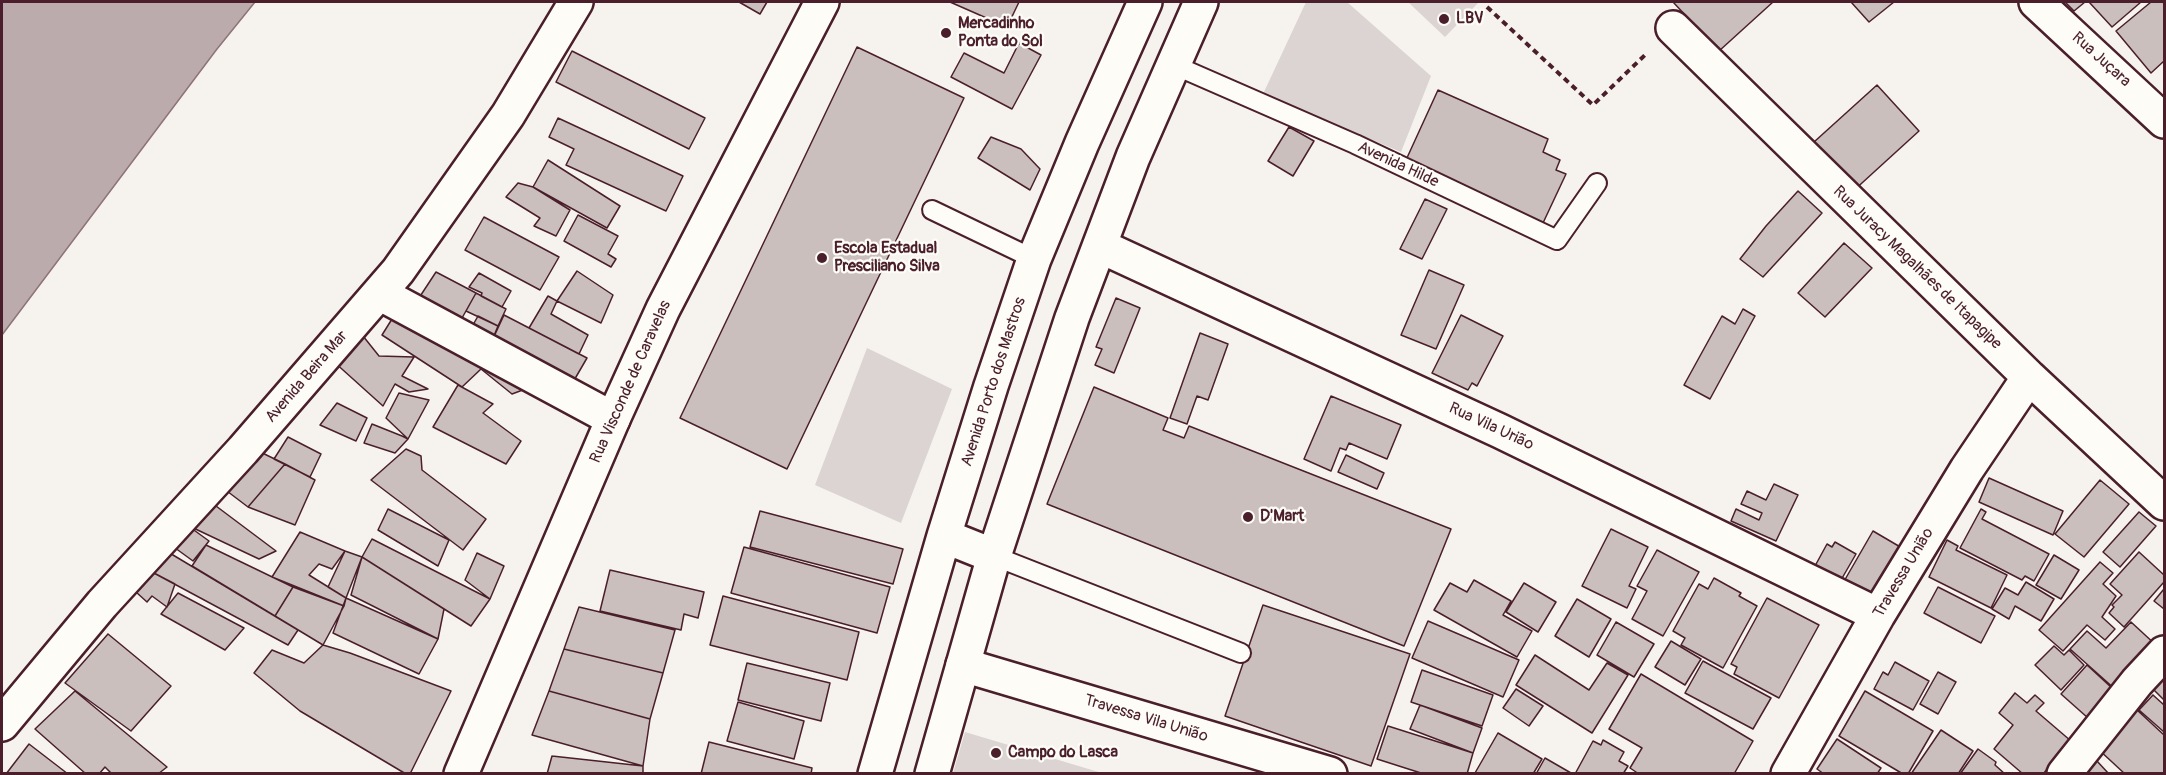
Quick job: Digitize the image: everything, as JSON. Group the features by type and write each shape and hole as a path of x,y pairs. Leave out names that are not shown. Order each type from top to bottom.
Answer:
{"street":[{"path":"2,711 134,554 361,294 410,233 460,162 557,2"},
{"name":"Avenida Beira Mar","path":"2,724 102,604 243,450 398,271 508,115 576,2"},
{"name":"Rua Visconde de Caravelas","path":"461,774 613,419 663,309 822,2"},
{"name":"Avenida Porto dos Mastros","path":"875,774 944,536 991,386 1034,260 1144,2"},
{"path":"932,774 994,556 1072,318 1133,157 1201,2"},
{"name":"Rua Juçara","path":"2036,2 2164,121"},
{"name":"Rua Juracy Magalhães de Itapagipe","path":"1673,28 2029,377 2164,503"},
{"name":"Rua Vila Urião","path":"1100,246 1500,431 1878,615"},
{"path":"379,293 613,419"},
{"name":"Travessa União","path":"1788,774 1878,615 1967,469 2029,377"},
{"path":"944,536 994,556"},
{"path":"2064,774 2137,682 2164,653"},
{"name":"Travessa Vila União","path":"963,665 1330,774"}],"lane":[{"name":"Avenida Hilde","path":"1174,65 1354,144 1557,240 1597,183"},
{"path":"932,210 1034,260"},
{"path":"994,556 1241,653"}],"path":[{"path":"1487,7 1593,105 1673,28"}],"shaded area":[{"path":"2,2 255,2 217,49 2,335"},
{"path":"1306,2 1347,2 1431,76 1401,152 1263,94"},
{"name":"LBV","path":"1408,2 1479,2 1445,37"},
{"path":"867,348 952,389 901,523 815,485"},
{"name":"Campo do Lasca","path":"965,732 1102,773 953,773"}],"building":[{"path":"739,2 767,2 760,14"},
{"path":"950,2 1019,2 1007,27"},
{"path":"1673,2 1773,2 1719,51"},
{"path":"1851,2 1894,2 1869,22"},
{"path":"2065,2 2085,2 2074,11"},
{"path":"2089,2 2141,2 2112,27"},
{"path":"2151,2 2163,2 2164,4 2164,61 2151,73 2116,31"},
{"path":"1019,43 1041,55 1012,109 951,77 964,53 1004,73"},
{"name":"Escola Estadual Presciliano Silva","path":"857,47 964,98 787,469 680,418"},
{"path":"572,51 705,118 689,149 556,82"},
{"path":"1877,85 1919,131 1851,193 1832,162 1814,142"},
{"path":"1438,90 1548,139 1543,152 1560,160 1556,170 1566,174 1543,223 1406,160"},
{"path":"558,118 683,176 666,211 566,165 574,149 549,137"},
{"path":"1289,127 1314,141 1293,176 1268,161"},
{"path":"991,137 1021,149 1040,169 1030,190 978,158"},
{"path":"548,160 620,206 607,228 533,187"},
{"path":"518,183 533,187 570,210 556,236 534,226 540,218 506,197"},
{"path":"1798,191 1822,213 1763,277 1740,259"},
{"path":"1425,199 1447,209 1422,259 1400,249"},
{"path":"578,215 618,236 608,254 616,259 611,267 564,241"},
{"path":"484,217 559,257 540,290 465,250"},
{"path":"1844,243 1872,268 1825,317 1798,293"},
{"path":"1429,270 1464,285 1436,349 1401,335"},
{"path":"577,271 613,295 601,323 557,301"},
{"path":"436,272 476,293 457,327 415,304"},
{"path":"479,273 511,291 502,307 469,287"},
{"path":"476,293 506,309 498,326 466,311"},
{"path":"548,296 557,301 551,314 588,335 579,354 529,328"},
{"path":"1116,298 1140,308 1114,373 1095,365 1102,349 1096,347"},
{"path":"1743,309 1755,316 1710,399 1684,385 1722,316 1735,324"},
{"path":"397,311 536,385 512,394 481,369 462,387 382,335"},
{"path":"504,315 587,358 569,389 491,343"},
{"path":"1461,315 1503,336 1477,386 1472,383 1468,390 1432,373"},
{"path":"478,316 498,326 491,343 469,332"},
{"path":"363,322 372,327 363,336 379,356 414,357 402,376 428,389 409,392 395,384 383,406 333,361"},
{"path":"1200,333 1228,344 1208,400 1197,396 1187,424 1170,418"},
{"path":"458,385 493,404 483,413 521,441 506,464 433,427"},
{"name":"D'Mart","path":"1094,387 1168,418 1163,430 1184,438 1189,426 1451,529 1404,646 1047,504"},
{"path":"399,393 429,400 408,439 386,418"},
{"path":"1331,396 1401,425 1387,459 1349,443 1346,450 1340,448 1331,471 1304,459"},
{"path":"337,403 367,418 356,441 320,425"},
{"path":"372,424 408,439 395,453 364,443"},
{"path":"288,437 321,454 310,477 274,459"},
{"path":"252,448 285,464 248,507 219,485"},
{"path":"406,449 421,456 422,470 486,519 463,550 371,480"},
{"path":"1346,455 1384,473 1377,489 1338,472"},
{"path":"285,464 315,480 295,525 248,507"},
{"path":"1989,478 2063,511 2053,535 1979,502"},
{"path":"2100,480 2129,504 2084,557 2055,534"},
{"path":"1774,484 1798,495 1776,541 1731,521 1736,509 1759,520 1762,513 1741,504 1747,491 1766,500"},
{"path":"212,503 276,551 259,559 187,525"},
{"path":"388,509 449,540 438,566 378,530"},
{"path":"1981,509 1986,512 1982,519 2049,554 2034,581 2025,576 2022,580 1960,548"},
{"path":"760,511 903,549 893,584 750,547"},
{"path":"2139,512 2156,526 2120,567 2103,552"},
{"path":"187,525 209,541 193,561 171,545"},
{"path":"1611,529 1648,547 1629,586 1636,589 1627,608 1582,586"},
{"path":"1873,531 1902,548 1872,600 1843,583"},
{"path":"300,532 345,551 332,569 319,564 309,575 346,598 344,606 272,577"},
{"path":"372,539 490,599 471,626 362,557"},
{"path":"1947,540 1958,546 1956,550 2007,575 1991,608 1929,577"},
{"path":"1835,542 1856,554 1841,580 1815,566 1827,544 1832,547"},
{"path":"206,545 293,587 275,616 192,566"},
{"path":"744,547 890,587 877,633 731,593"},
{"path":"1657,550 1699,572 1663,636 1632,619 1647,591 1637,586"},
{"path":"345,551 362,557 346,598 328,587"},
{"path":"168,552 298,630 288,645 152,572"},
{"path":"2139,552 2164,575 2164,582 2124,627 2109,613 2114,607 2112,605 2122,595 2110,584"},
{"path":"477,553 504,566 490,599 465,580"},
{"path":"2054,555 2079,570 2061,599 2036,585"},
{"path":"362,557 444,609 438,639 351,595"},
{"path":"2100,562 2113,573 2103,584 2116,596 2102,617 2115,629 2105,640 2087,625 2063,651 2039,630"},
{"path":"610,570 704,592 698,618 684,614 681,630 600,611"},
{"path":"152,572 175,584 167,607 152,596 147,602 136,592 146,575"},
{"path":"1714,578 1741,593 1739,596 1757,606 1723,668 1681,645 1685,638 1673,631 1699,584 1708,589"},
{"path":"1474,580 1511,601 1503,615 1532,631 1517,657 1434,610 1450,583 1467,592"},
{"path":"2026,582 2054,599 2041,621 2015,606 2009,619 1992,609 2005,588 2018,595"},
{"path":"1524,583 1556,602 1538,632 1506,612"},
{"path":"293,587 344,606 323,645 275,616"},
{"path":"1938,587 1995,616 1981,643 1924,613"},
{"path":"2164,589 2164,609 2154,601"},
{"path":"178,593 244,628 225,650 161,614"},
{"path":"723,596 859,632 847,680 710,645"},
{"path":"346,598 438,639 419,674 333,633"},
{"path":"1767,598 1819,625 1779,698 1734,674 1737,667 1731,664"},
{"path":"1577,599 1611,619 1589,657 1555,636"},
{"path":"1263,605 1410,654 1371,766 1225,716"},
{"path":"579,607 675,630 663,673 564,649"},
{"path":"1428,621 1519,660 1503,697 1412,658"},
{"path":"1616,622 1654,644 1634,677 1597,655"},
{"path":"2131,622 2157,646 2116,690 2070,649 2087,631 2106,648"},
{"path":"108,634 171,686 131,731 65,683"},
{"path":"1671,641 1701,659 1685,685 1655,667"},
{"path":"323,645 451,691 410,774 406,774 300,711 254,673 272,650 304,663"},
{"path":"2054,646 2064,655 2069,650 2084,665 2061,690 2035,665"},
{"path":"564,649 663,673 650,719 549,691"},
{"path":"1535,655 1589,690 1607,663 1628,675 1592,733 1516,685"},
{"path":"1703,661 1771,698 1753,729 1685,693"},
{"path":"1895,662 1929,681 1913,710 1874,689 1883,672 1888,675"},
{"path":"747,663 830,683 821,721 738,700"},
{"path":"2087,665 2113,689 2088,718 2061,694"},
{"path":"1422,670 1493,695 1482,726 1411,702"},
{"path":"1938,672 1956,682 1938,714 1920,704"},
{"path":"2164,672 2164,700 2151,687"},
{"path":"1641,674 1753,741 1734,774 1639,774 1630,768 1642,748 1609,729"},
{"path":"1516,689 1543,706 1529,726 1503,708"},
{"path":"75,691 167,767 158,774 112,774 105,767 99,774 86,774 35,729"},
{"path":"549,691 650,719 643,766 532,735"},
{"path":"1865,691 1933,731 1908,774 1903,774 1839,736"},
{"path":"2015,693 2027,703 2035,695 2044,703 2036,711 2071,741 2043,774 2023,774 1994,749 2013,725 1999,713"},
{"path":"2153,695 2164,705 2164,732 2139,710"},
{"path":"738,702 804,721 794,759 727,741"},
{"path":"1420,705 1482,728 1473,753 1410,729"},
{"path":"2136,709 2164,735 2164,774 2125,774 2098,749"},
{"path":"1388,726 1473,753 1467,774 1424,774 1377,759"},
{"path":"1941,730 1973,751 1958,774 1911,774"},
{"path":"1498,733 1542,759 1533,774 1475,773"},
{"path":"1837,739 1881,768 1877,774 1824,774 1817,769"},
{"path":"1603,740 1624,752 1619,761 1628,766 1623,774 1575,774 1593,741 1601,745"},
{"path":"709,742 812,768 811,774 701,774"},
{"path":"29,744 68,774 6,774"},
{"path":"1978,749 1996,762 1995,765 2005,774 1960,774"},
{"path":"552,756 643,766 643,774 547,774"},
{"path":"1545,758 1571,773 1571,774 1536,774"},
{"path":"2096,760 2109,774 2082,774"}],"place":[{"name":"LBV","path":"1444,19"},
{"name":"Mercadinho Ponta do Sol","path":"946,33"},
{"name":"Escola Estadual Presciliano Silva","path":"822,258"},
{"name":"D'Mart","path":"1248,517"},
{"name":"Campo do Lasca","path":"996,753"}]}
